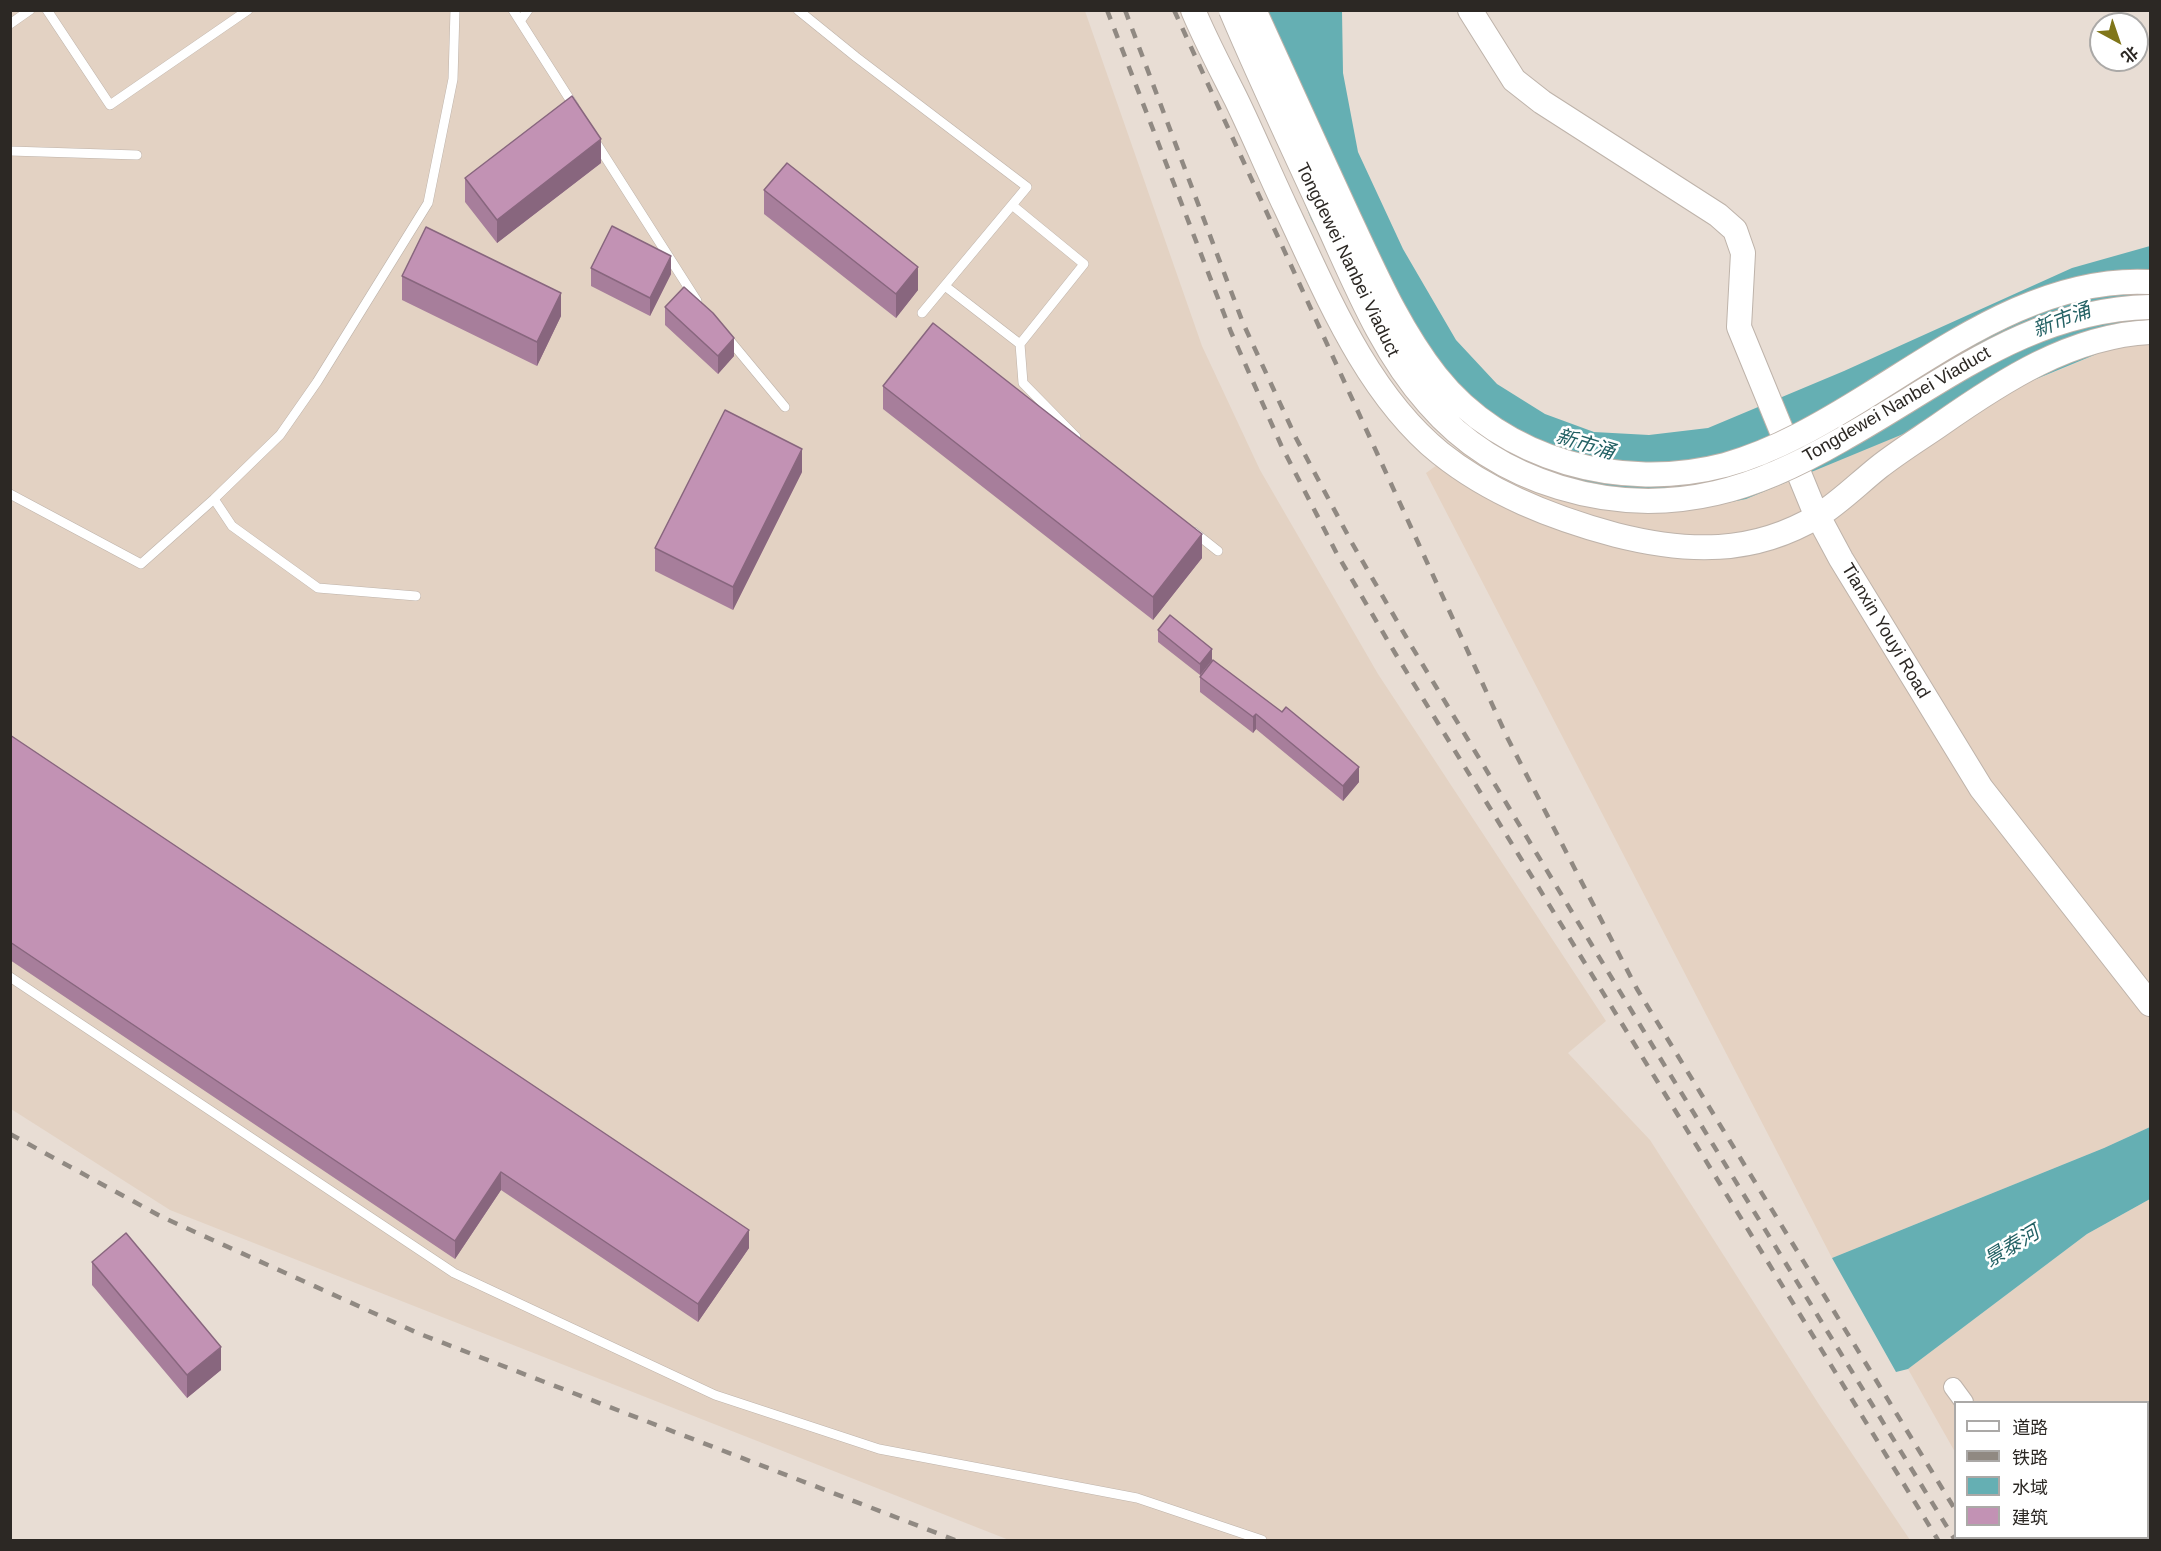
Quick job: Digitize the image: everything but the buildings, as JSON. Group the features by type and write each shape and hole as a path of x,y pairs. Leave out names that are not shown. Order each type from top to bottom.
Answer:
{"street":[{"path":"1193,10 1303,245 1350,338 1387,396 1425,440 1466,472 1493,489 1578,525 1671,547 1722,548 1755,543 1815,511 1991,390 2058,354 2103,339 2151,332"},
{"path":"1209,10 1236,99"},
{"name":"Tongdewei Nanbei Viaduct","path":"1231,10 1374,324 1405,375 1440,417 1466,440 1519,472 1563,489 1602,497 1657,500 1698,497 1719,492 1777,472 1817,453 1976,359 2024,336 2083,315 2110,309 2151,307"},
{"name":"Tongdewei Nanbei Viaduct","path":"1254,10 1378,279 1421,356 1446,388 1472,414 1517,443 1562,461 1614,473 1644,474 1695,470 1743,459 1766,451 1838,413 2004,315 2045,299 2077,290 2111,284 2151,282"},
{"name":"Tianxin Youyi Road","path":"1470,10 1514,80 1542,102 1718,215 1735,230 1743,253 1739,327 1815,511 1841,559 1981,788 2151,1004"},
{"path":"1953,1387 1963,1401"}],"lane":[{"path":"10,24 30,10"},
{"path":"47,10 110,105 248,10"},
{"path":"227,10 234,20"},
{"path":"10,494 141,564 214,499 280,435 428,203 453,79 455,10"},
{"path":"513,10 582,120"},
{"path":"520,21 528,10"},
{"path":"798,10 1027,187 922,313"},
{"path":"588,129 702,306"},
{"path":"10,151 137,155"},
{"path":"1012,205 1084,264 1020,344 1023,383 1085,446"},
{"path":"945,286 1020,344"},
{"path":"724,334 785,407"},
{"path":"214,499 232,526 318,588 416,596"},
{"path":"1183,523 1218,551"},
{"path":"10,977 454,1273 715,1395 879,1449 1137,1498 1262,1540"}],"shaded area":[{"path":"10,11 1085,11 1202,346 1260,470 1378,674 1606,1021 1568,1053 1650,1140 1818,1403 1910,1540 1009,1540 170,1210 11,1109"},
{"path":"2150,332 2150,1127 2104,1148 1832,1258 1426,473 1462,447 1929,424"},
{"path":"2150,1199 2150,1540 2009,1540 2008,1539 2149,1539 2149,1401 1954,1401 1954,1450 1908,1369 2087,1234"}],"water":[{"name":"新市涌","path":"1268,11 1342,11 1343,73 1358,152 1403,249 1456,340 1497,384 1545,414 1594,432 1649,435 1708,428 1844,371 2072,268 2150,246 2150,332 1746,499 1697,509 1644,506 1509,474 1368,328 1311,219 1274,126"},
{"name":"景泰河","path":"2150,1127 2150,1199 2087,1234 1908,1369 1896,1372 1832,1258 2104,1148"}],"railway":[{"path":"1107,10 1231,332 1281,445 1337,554 1395,653 1938,1540"},
{"path":"1125,10 1243,323 1296,438 1352,543 1409,642 1657,1053 1954,1538"},
{"path":"1174,10 1508,739 1637,989 1954,1508"},
{"path":"10,1134 162,1217 420,1334 955,1540"}]}
